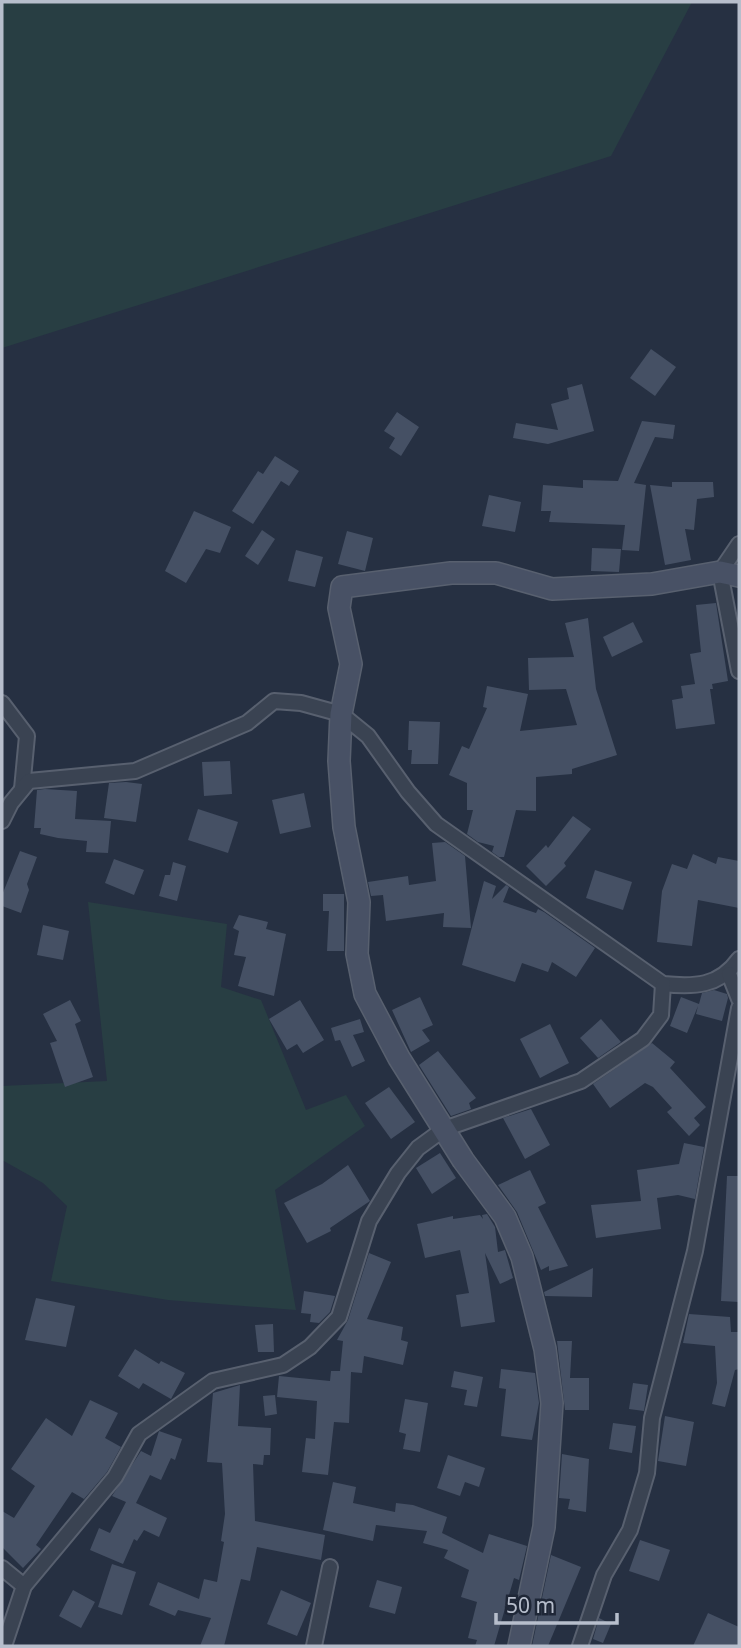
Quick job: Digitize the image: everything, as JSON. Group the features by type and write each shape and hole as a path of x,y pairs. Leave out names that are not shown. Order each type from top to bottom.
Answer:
{"street":[{"path":"739,544 730,574 739,671"},
{"path":"519,1646 544,1527 552,1403 545,1349 522,1257 505,1217 399,1058 365,994 356,954 359,902 344,827 339,761 341,714 351,664 339,608 342,587 451,573 496,573 552,589 652,584 730,574"},
{"path":"2,821 29,781 135,771 247,723 274,701 301,703 341,714 368,736 408,792 436,824 663,984 694,987 729,974 739,959"},
{"path":"2,703 27,736 22,762 22,789"},
{"path":"729,974 739,999"},
{"path":"4,1646 24,1586 115,1476 139,1434 213,1381 283,1365 310,1347 340,1317 369,1221 398,1173 418,1148 444,1129 581,1081 643,1039 661,1014 663,984"},
{"path":"579,1646 604,1575 629,1530 648,1473 652,1418 695,1251 739,1008"},
{"path":"314,1646 330,1567"},
{"path":"2,1568 24,1586"}],"green space":[{"path":"2,2 692,2 611,156 2,348"},
{"path":"88,902 227,924 221,987 261,1000 306,1110 346,1095 365,1126 275,1190 296,1310 168,1300 51,1281 67,1206 43,1183 2,1160 2,1086 107,1081"}],"building":[{"path":"651,349 676,367 655,396 630,378"},
{"path":"582,384 594,431 548,444 513,438 516,423 558,430 551,404 569,399 567,388"},
{"path":"397,412 419,427 401,456 389,448 395,438 384,431"},
{"path":"642,421 675,425 673,439 655,437 634,483 646,485 639,551 622,550 625,525 549,522 551,511 541,511 543,485 583,488 583,480 618,481"},
{"path":"275,456 299,471 289,486 281,481 253,524 232,511 258,471 263,474"},
{"path":"672,482 713,482 714,497 697,499 694,530 685,529 691,560 665,565 650,485 672,487"},
{"path":"489,495 521,502 515,532 482,526"},
{"path":"194,511 231,527 220,553 206,549 186,583 165,571"},
{"path":"262,530 275,539 258,565 245,556"},
{"path":"347,531 373,538 365,571 338,564"},
{"path":"592,548 621,549 619,572 591,571"},
{"path":"296,550 323,557 315,587 288,581"},
{"path":"716,603 728,681 712,684 713,689 710,689 715,724 676,729 672,700 683,698 681,686 695,684 690,654 701,652 696,605"},
{"path":"588,618 596,689 617,755 572,769 572,774 536,777 536,811 516,810 504,857 499,857 492,852 494,846 478,842 467,834 473,810 467,810 467,783 449,775 462,746 469,749 487,708 483,707 487,686 528,694 520,731 577,725 566,689 529,690 528,658 574,657 565,623"},
{"path":"633,622 643,642 612,657 603,637"},
{"path":"409,721 440,722 438,764 411,764 412,750 408,750"},
{"path":"230,761 232,794 204,796 202,762"},
{"path":"109,783 142,784 136,822 104,818"},
{"path":"37,790 77,791 75,819 111,821 108,853 86,852 87,841 40,834 41,828 34,828"},
{"path":"304,793 311,827 280,834 272,800"},
{"path":"198,809 238,822 228,853 188,840"},
{"path":"573,816 591,829 564,863 566,866 546,886 526,866 546,845 548,848"},
{"path":"445,842 465,856 471,928 443,927 444,913 386,921 383,895 371,896 368,882 408,876 409,885 436,881 432,843"},
{"path":"20,851 37,857 27,884 29,890 21,913 2,906 2,895"},
{"path":"693,854 716,864 718,857 739,861 739,908 698,900 692,946 657,942 662,891 672,864 687,869"},
{"path":"114,859 144,870 134,895 105,883"},
{"path":"173,862 186,866 177,901 159,896 165,875 170,875"},
{"path":"595,870 632,882 623,910 586,898"},
{"path":"484,881 496,886 492,899 506,885 509,887 503,902 536,913 538,909 544,912 595,948 576,977 552,962 548,972 522,963 515,982 462,965"},
{"path":"323,894 344,894 344,951 327,951 329,911 323,911"},
{"path":"239,915 268,922 266,929 286,934 274,996 238,986 246,957 234,955 239,931 233,928"},
{"path":"43,925 69,931 63,960 37,955"},
{"path":"714,990 727,994 722,1021 696,1014 698,1006 687,1033 670,1026 681,997 699,1004 702,993"},
{"path":"420,997 433,1025 422,1030 430,1041 411,1052 392,1010"},
{"path":"70,1000 81,1021 75,1024 93,1077 65,1087 50,1043 57,1041 43,1014"},
{"path":"300,1000 324,1040 303,1053 297,1044 287,1050 269,1019"},
{"path":"360,1019 364,1032 353,1035 365,1061 352,1067 340,1040 335,1041 331,1028"},
{"path":"601,1019 621,1042 598,1058 580,1038"},
{"path":"550,1024 569,1063 540,1078 520,1039"},
{"path":"652,1043 675,1062 670,1068 706,1107 694,1118 700,1125 689,1136 667,1112 672,1108 653,1087 645,1083 610,1108 593,1084"},
{"path":"438,1051 476,1098 469,1103 471,1109 451,1116 419,1065"},
{"path":"389,1087 415,1122 391,1139 365,1103"},
{"path":"531,1109 550,1145 525,1159 503,1118"},
{"path":"684,1143 704,1147 695,1199 678,1195 657,1198 661,1229 596,1238 591,1205 641,1201 637,1170 679,1164"},
{"path":"440,1153 456,1178 432,1194 416,1168"},
{"path":"348,1165 370,1201 330,1228 331,1231 307,1243 284,1203 322,1184"},
{"path":"530,1170 546,1203 538,1207 568,1266 549,1271 549,1266 541,1270 517,1212 498,1185"},
{"path":"727,1176 739,1176 739,1302 721,1301"},
{"path":"487,1214 495,1227 498,1252 505,1250 513,1278 500,1284 485,1253 495,1322 461,1327 456,1295 469,1293 460,1250 425,1258 417,1224 453,1216 453,1219 480,1215 483,1219 482,1215"},
{"path":"369,1253 391,1262 367,1319 403,1327 401,1340 408,1342 403,1365 364,1356 362,1373 351,1372 349,1423 334,1422 328,1475 302,1472 306,1438 315,1439 317,1401 277,1397 279,1376 330,1381 331,1371 340,1371 343,1341 337,1340 348,1320"},
{"path":"593,1268 592,1297 545,1296 544,1292"},
{"path":"304,1291 335,1296 330,1312 319,1323 310,1322 311,1314 301,1313"},
{"path":"36,1298 75,1306 66,1347 25,1340"},
{"path":"689,1314 730,1317 731,1332 738,1332 739,1369 735,1370 725,1407 712,1404 717,1383 715,1346 683,1343"},
{"path":"273,1324 274,1352 258,1352 255,1325"},
{"path":"557,1341 572,1341 570,1378 589,1378 589,1410 565,1410"},
{"path":"135,1349 159,1364 161,1361 185,1373 171,1399 143,1383 139,1389 118,1376"},
{"path":"501,1369 535,1373 539,1403 532,1440 501,1436 506,1389 499,1388"},
{"path":"454,1371 483,1377 477,1407 464,1405 467,1390 451,1387"},
{"path":"633,1383 648,1385 644,1411 629,1409"},
{"path":"240,1385 238,1426 271,1428 270,1455 264,1455 263,1465 253,1464 255,1521 325,1535 321,1560 257,1547 250,1581 241,1579 224,1646 200,1646 211,1618 178,1610 175,1616 149,1605 158,1582 199,1599 204,1579 217,1582 224,1542 221,1541 225,1514 222,1463 207,1462 213,1393"},
{"path":"275,1395 277,1414 265,1416 263,1396"},
{"path":"405,1399 428,1403 420,1452 403,1449 406,1434 399,1432"},
{"path":"90,1400 118,1413 105,1438 121,1447 107,1472 84,1499 72,1492 36,1545 41,1549 23,1568 2,1547 2,1511 14,1518 35,1486 11,1469 46,1418 72,1436"},
{"path":"665,1416 694,1422 686,1466 658,1461"},
{"path":"613,1423 636,1426 632,1453 609,1449"},
{"path":"159,1431 182,1439 175,1460 171,1458 161,1480 150,1475 136,1503 167,1518 159,1537 144,1530 137,1541 134,1539 123,1564 90,1550 99,1528 110,1533 126,1502 112,1496 141,1451 151,1456"},
{"path":"562,1454 589,1459 586,1512 568,1509 570,1499 559,1498"},
{"path":"448,1455 485,1468 479,1487 465,1482 460,1496 437,1488"},
{"path":"333,1482 356,1487 353,1503 395,1512 396,1503 413,1505 447,1517 442,1533 483,1553 489,1534 527,1546 519,1580 514,1578 494,1646 475,1646 477,1640 468,1638 477,1602 461,1597 469,1570 444,1558 448,1550 423,1543 427,1531 376,1525 373,1541 323,1530"},
{"path":"640,1540 670,1550 659,1581 629,1571"},
{"path":"551,1555 581,1567 548,1646 532,1646"},
{"path":"112,1564 136,1572 122,1615 98,1607"},
{"path":"377,1580 402,1587 395,1614 369,1607"},
{"path":"73,1590 95,1602 81,1628 59,1616"},
{"path":"281,1590 311,1603 297,1636 267,1624"},
{"path":"708,1613 739,1627 739,1646 693,1646"},
{"path":"599,1618 611,1624 603,1643 593,1639"}]}
